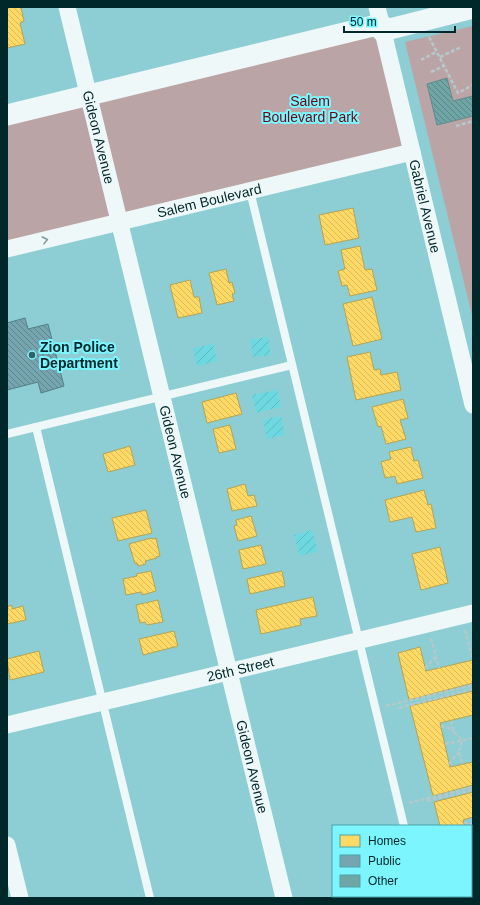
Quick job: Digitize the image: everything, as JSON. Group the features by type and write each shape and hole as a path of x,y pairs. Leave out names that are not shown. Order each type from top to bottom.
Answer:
{"street":[{"name":"Gideon Avenue","path":"67,7 118,222 284,898"},
{"path":"7,115 380,20 422,21 473,8"},
{"name":"Gabriel Avenue","path":"380,20 473,405"},
{"name":"Salem Boulevard","path":"7,249 412,152"},
{"name":"26th Street","path":"7,725 473,613"},
{"path":"7,845 20,898"}],"lane":[{"path":"250,191 404,825"},
{"path":"7,434 292,364"},
{"path":"36,427 150,898"}],"path":[{"path":"422,21 458,93 473,85"},
{"path":"440,58 461,46"},
{"path":"421,60 437,52"},
{"path":"431,72 444,66"},
{"path":"456,126 473,121"},
{"path":"465,630 473,660"},
{"path":"431,638 439,668"},
{"path":"425,668 436,657"},
{"path":"375,709 473,685"},
{"path":"399,708 473,690"},
{"path":"451,721 454,732"},
{"path":"440,726 451,729 462,740"},
{"path":"445,744 473,737"},
{"path":"449,764 459,752 462,740"},
{"path":"459,752 462,764"},
{"path":"398,805 473,787"},
{"path":"427,802 473,790"},
{"path":"464,824 473,824"},
{"path":"443,898 450,897"}],"shaded area":[{"path":"268,337 271,355 253,357 250,340"},
{"path":"213,344 217,361 197,366 193,348"},
{"path":"277,390 281,407 256,413 252,395"},
{"path":"281,416 285,435 267,439 263,420"},
{"path":"312,530 318,551 300,556 294,535"}],"green space":[{"name":"Salem Boulevard Park","path":"381,24 412,152 7,249 7,115"},
{"path":"473,26 473,319 405,42"}],"building: Homes":[{"path":"7,7 24,7 21,8 24,21 20,23 25,44 7,48"},
{"path":"353,208 359,238 325,245 319,215"},
{"path":"360,246 365,270 372,269 377,290 350,296 347,285 342,286 338,271 345,269 341,250"},
{"path":"226,269 229,283 232,282 235,293 232,294 234,301 217,305 209,273"},
{"path":"190,280 194,297 199,297 202,313 178,318 170,285"},
{"path":"372,297 382,339 353,346 343,304"},
{"path":"370,352 374,370 380,369 381,375 397,372 401,390 356,400 347,357"},
{"path":"236,393 242,414 207,423 202,402"},
{"path":"403,399 408,418 400,420 406,439 386,444 381,426 378,427 372,407"},
{"path":"230,425 236,449 219,453 213,429"},
{"path":"130,446 135,465 108,472 103,454"},
{"path":"411,447 414,461 418,460 423,478 397,484 395,476 385,478 381,462 391,459 389,452"},
{"path":"245,484 248,496 254,495 257,506 232,511 227,489"},
{"path":"424,490 428,505 431,504 436,528 416,532 412,517 390,522 385,500"},
{"path":"146,510 152,533 118,541 112,518"},
{"path":"251,516 257,536 238,541 234,526 237,525 236,520"},
{"path":"156,538 160,556 145,561 146,564 138,566 137,563 135,564 129,544"},
{"path":"261,545 266,564 243,569 239,550"},
{"path":"440,547 448,583 421,590 412,554"},
{"path":"151,571 156,591 142,595 141,592 126,595 123,579 137,576 136,574"},
{"path":"282,571 285,586 250,594 247,579"},
{"path":"313,597 317,616 300,619 301,625 261,634 256,610"},
{"path":"158,600 163,622 147,625 145,622 140,623 136,605"},
{"path":"12,605 12,609 23,606 26,620 7,624 7,607"},
{"path":"174,631 178,646 143,655 139,639"},
{"path":"420,647 426,671 473,660 473,683 409,700 398,653"},
{"path":"39,651 44,672 10,680 7,659"},
{"path":"473,691 473,715 440,723 450,767 473,762 473,785 433,796 410,706"},
{"path":"473,792 473,817 463,820 465,825 440,825 434,802"},
{"path":"472,858 473,862 472,888"},
{"path":"472,894 473,898 457,898 472,897"}],"building: Public":[{"name":"Zion Police Department","path":"25,318 28,329 48,324 64,386 41,393 38,382 7,390 7,323"}],"building: Other":[{"path":"447,78 453,101 473,96 473,116 437,125 427,84"}],"place":[{"name":"Zion Police Department","path":"32,355"}]}
